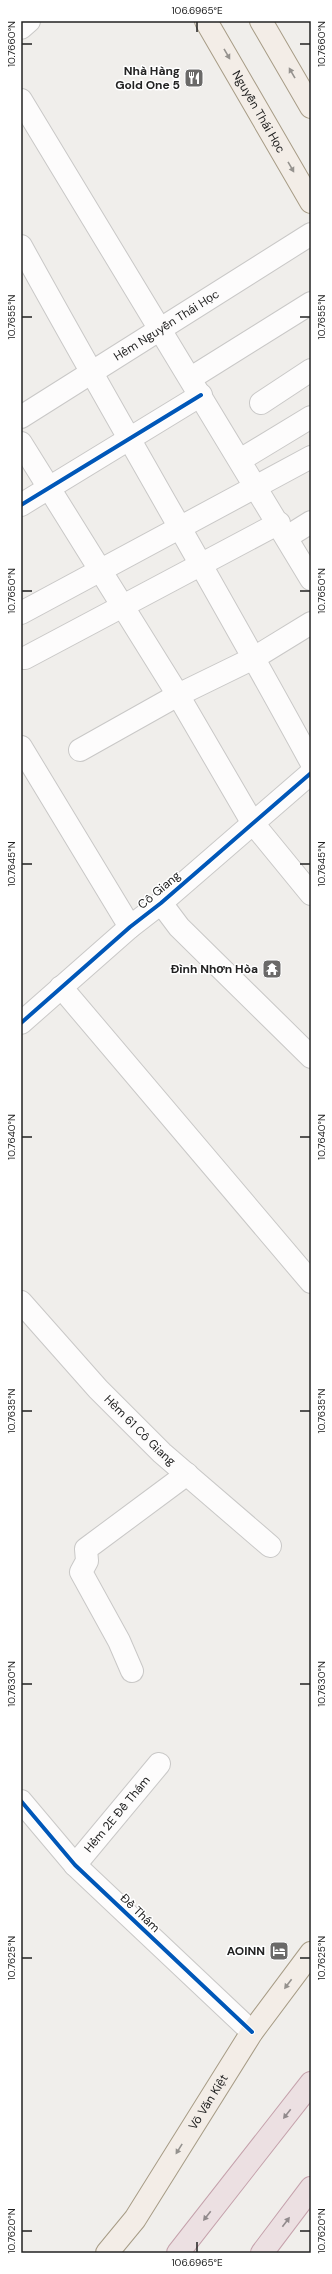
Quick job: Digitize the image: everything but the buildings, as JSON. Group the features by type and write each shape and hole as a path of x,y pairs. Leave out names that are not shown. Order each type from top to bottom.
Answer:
{"highway":[{"path":"178,2253 311,2083"},
{"path":"262,2253 311,2188"}],"main road":[{"name":"Nguyễn Thái Học","path":"206,21 311,202"},
{"path":"261,21 311,107"},
{"name":"Võ Văn Kiệt","path":"107,2253 135,2219 252,2032 311,1953"}],"street":[{"path":"21,28 29,21"},
{"path":"21,100 283,530 311,579"},
{"name":"Hẻm Nguyễn Thái Học","path":"21,417 311,234"},
{"path":"21,246 91,374 254,658 311,762"},
{"path":"21,505 48,487 129,439 196,387 311,303"},
{"path":"261,402 311,370"},
{"path":"240,460 311,416"},
{"path":"21,443 178,695 252,822 311,894"},
{"path":"21,612 100,569 257,488 311,457"},
{"path":"25,658 122,605 201,565 283,530 311,522"},
{"path":"80,750 178,695 254,658 311,623"},
{"path":"21,747 130,927"},
{"name":"Cô Giang","path":"21,1023 130,927 161,903 252,822 311,773"},
{"path":"161,903 179,927 311,1057"},
{"path":"61,987 311,1282"},
{"name":"Hẻm 61 Cô Giang","path":"21,1302 98,1389 162,1453 270,1546"},
{"path":"132,1671 119,1642 81,1572 87,1561 86,1548 187,1474"},
{"name":"Hẻm 2E Đề Thám","path":"75,1865 159,1764"},
{"name":"Ðề Thám","path":"21,1801 75,1865 252,2032"}],"cycle path":[{"path":"21,505 201,395"},
{"path":"21,1023 130,927 161,903 311,773"},
{"path":"21,1801 75,1865 252,2032"}],"place":[{"name":"Nhà Hàng Gold One 5","path":"194,78"},
{"name":"Đình Nhơn Hòa","path":"272,969"},
{"name":"AOINN","path":"279,1951"}]}
